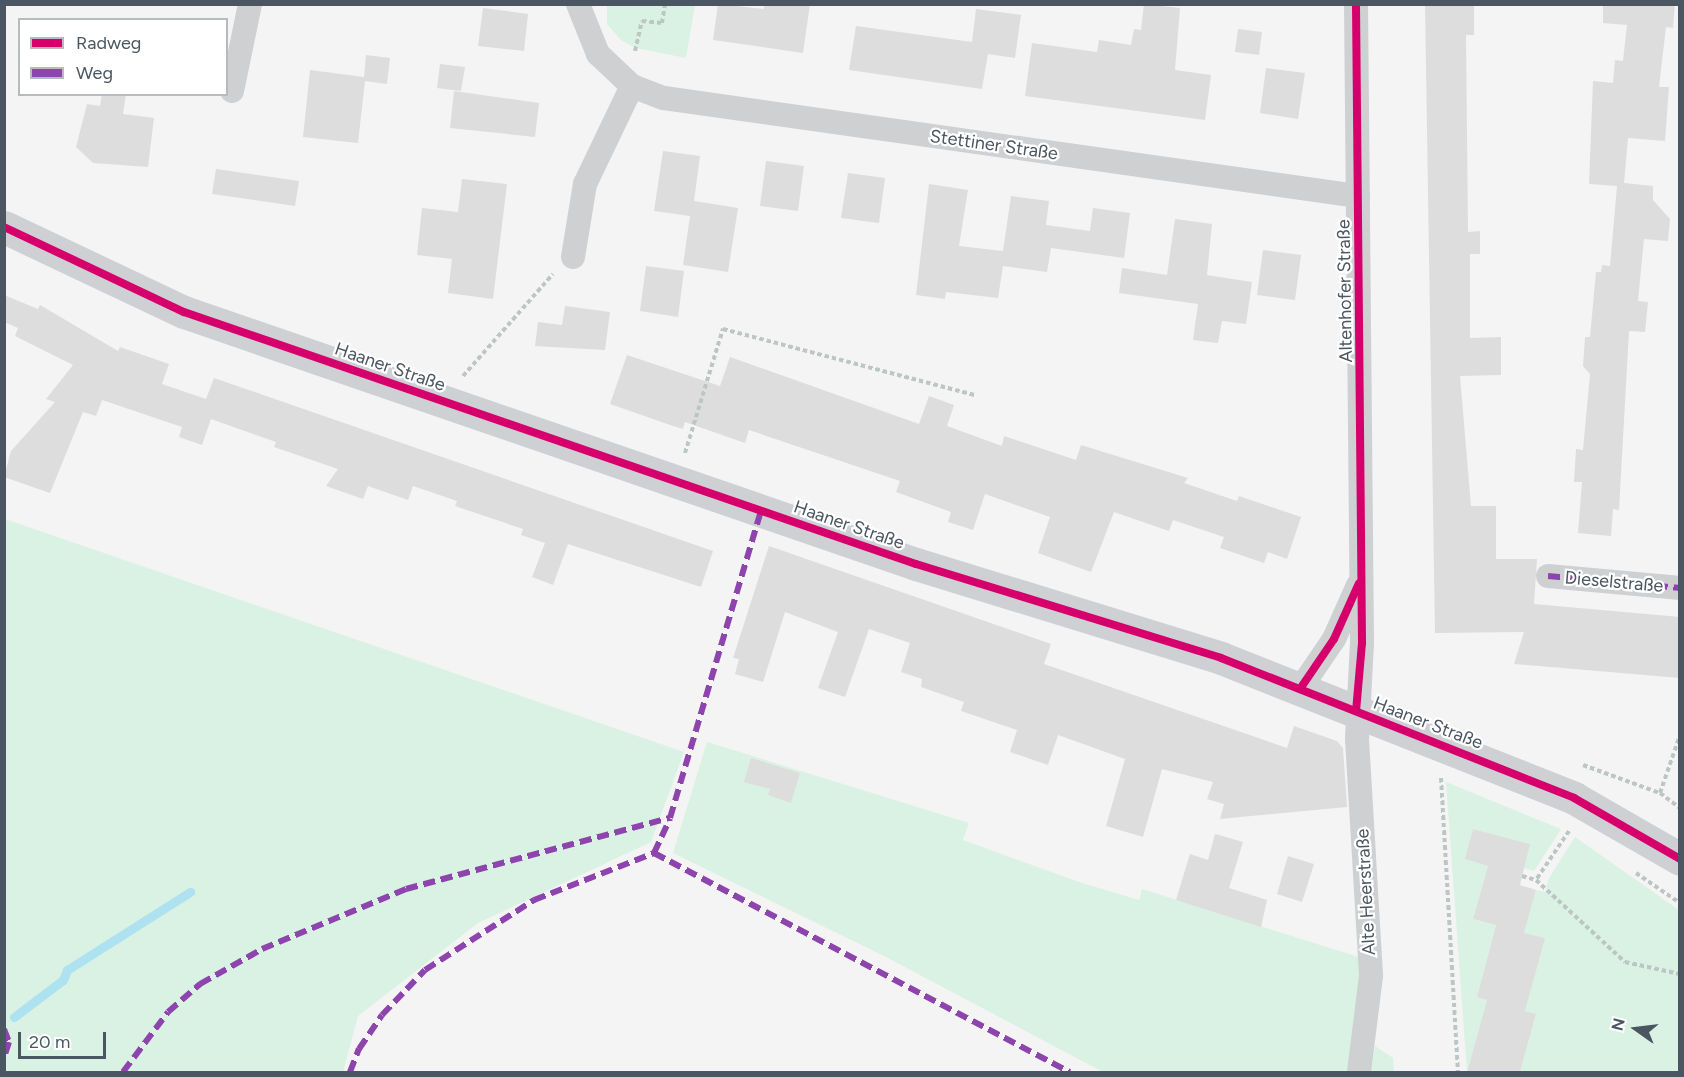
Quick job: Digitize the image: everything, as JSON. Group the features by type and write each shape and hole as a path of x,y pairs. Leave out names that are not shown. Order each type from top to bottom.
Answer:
{"main road":[{"name":"Haaner Straße","path":"4,227 184,312 916,564 1221,658 1574,798 1680,859"}],"street":[{"path":"232,92 250,4"},
{"name":"Stettiner Straße","path":"578,4 590,43 628,83 664,99 1358,196"},
{"name":"Altenhofer Straße","path":"1356,4 1362,578 1356,711"},
{"path":"573,257 585,184 628,83"},
{"name":"Dieselstraße","path":"1548,576 1680,588"},
{"name":"Altenhofer Straße","path":"1300,689 1334,639 1362,578"},
{"name":"Alte Heerstraße","path":"1356,711 1371,976 1359,1072"}],"path":[{"path":"628,83 642,21 662,23 665,4"},
{"path":"448,403 468,368 573,257"},
{"path":"676,482 723,329 974,394"},
{"path":"1660,793 1680,735"},
{"path":"1570,760 1660,793 1680,808"},
{"path":"1451,778 1441,774 1458,1072"},
{"path":"1536,880 1571,827 1564,825"},
{"path":"1522,876 1536,880 1625,962 1680,975"}],"green space":[{"path":"607,5 695,5 686,58 636,48 621,40 607,24"},
{"path":"5,519 684,752 651,842 478,923 358,1016 343,1072 5,1072"},
{"path":"707,742 969,823 963,840 1079,882 1139,900 1142,889 1362,958 1348,1072 1103,1072 886,957 673,853"},
{"path":"1446,782 1561,829 1534,871 1524,868 1529,844 1473,829 1466,859 1492,867 1485,876 1473,919 1496,925 1477,997 1487,1000 1467,1072"},
{"path":"1575,837 1679,910 1679,1072 1520,1072 1536,1014 1525,1011 1544,938 1524,933 1536,890 1545,892 1549,878"},
{"path":"1375,1046 1393,1058 1394,1072 1371,1072"}],"building":[{"path":"718,4 764,9 764,4 810,4 803,53 713,40"},
{"path":"1144,4 1180,8 1175,70 1211,75 1205,120 1025,96 1032,43 1097,52 1099,40 1131,45 1134,29 1141,30"},
{"path":"1425,4 1474,4 1474,35 1466,35 1468,232 1480,231 1480,254 1470,254 1470,338 1501,337 1501,375 1460,376 1471,506 1496,506 1496,559 1537,559 1534,604 1680,617 1680,678 1514,664 1524,632 1435,633"},
{"path":"1603,4 1675,4 1673,28 1666,27 1659,87 1669,87 1665,141 1628,138 1624,183 1653,186 1653,200 1670,219 1668,241 1644,239 1638,301 1648,302 1645,332 1629,331 1619,510 1613,509 1611,536 1578,533 1582,482 1574,482 1576,449 1583,450 1590,374 1583,366 1585,337 1590,337 1596,272 1601,272 1602,265 1610,266 1617,186 1589,184 1593,81 1613,83 1615,60 1623,61 1627,25 1603,23"},
{"path":"483,8 528,14 524,51 478,46"},
{"path":"976,9 1021,15 1015,58 988,54 982,89 849,70 856,26 972,42"},
{"path":"1238,29 1262,32 1259,55 1235,52"},
{"path":"366,55 390,58 387,84 365,81 358,143 303,137 310,70 364,77"},
{"path":"440,64 465,67 461,91 437,88"},
{"path":"1266,68 1305,73 1298,119 1260,113"},
{"path":"454,91 539,103 535,137 450,128"},
{"path":"102,96 126,96 123,114 154,118 148,167 93,163 76,147 87,104 100,106"},
{"path":"663,151 700,156 694,201 738,208 728,272 683,265 690,216 654,211"},
{"path":"766,161 804,166 798,211 760,206"},
{"path":"216,169 299,181 295,206 212,194"},
{"path":"848,173 885,178 879,223 841,218"},
{"path":"462,179 507,184 493,299 448,293 452,259 417,255 422,208 458,212"},
{"path":"929,184 968,190 959,246 1003,251 1011,196 1049,201 1046,225 1090,231 1093,208 1130,213 1124,258 1051,248 1047,272 1003,266 998,298 946,292 945,299 916,295"},
{"path":"1175,219 1212,224 1207,275 1252,282 1246,324 1222,321 1218,343 1193,340 1198,304 1119,293 1122,268 1167,275"},
{"path":"1263,250 1301,255 1295,300 1257,295"},
{"path":"646,266 684,271 678,317 640,311"},
{"path":"4,295 38,309 40,305 118,351 120,347 169,364 162,384 206,399 214,378 713,551 701,587 568,544 553,585 532,577 545,543 521,535 523,529 455,506 457,501 413,486 408,500 368,486 363,499 326,486 338,469 274,447 276,442 211,419 202,445 179,437 182,427 102,400 96,416 83,412 50,493 4,477 11,451 55,402 46,399 73,365 15,336 18,328 4,322"},
{"path":"565,306 610,312 605,350 535,346 538,322 562,325"},
{"path":"627,355 720,386 730,357 919,424 929,396 954,405 947,426 1002,446 1004,436 1076,460 1081,445 1188,478 1184,483 1237,501 1239,496 1301,517 1287,559 1268,552 1264,563 1220,548 1224,537 1173,520 1169,531 1114,512 1091,572 1038,553 1050,517 985,494 973,530 948,522 951,512 896,492 900,481 749,430 745,443 685,422 683,429 610,404"},
{"path":"769,546 1051,644 1044,664 1287,748 1294,726 1337,741 1343,748 1347,807 1220,819 1224,804 1207,799 1213,782 1162,769 1143,837 1106,826 1125,759 1058,735 1048,765 1010,752 1017,730 961,711 964,702 921,687 922,679 901,672 910,643 869,629 845,697 818,688 838,632 785,612 763,682 735,674 739,659 733,658"},
{"path":"751,758 800,773 791,803 768,795 770,789 744,782"},
{"path":"1473,829 1530,844 1520,885 1536,890 1524,933 1545,938 1525,1011 1536,1014 1520,1072 1467,1072 1487,1000 1477,997 1496,925 1473,919 1488,866 1465,859"},
{"path":"1215,834 1243,842 1229,888 1267,900 1261,927 1176,900 1190,854 1208,860"},
{"path":"1288,856 1314,864 1302,902 1277,894"}],"waterway":[{"path":"14,1017 63,980 67,970 190,892"}],"marked path":[{"path":"350,1072 359,1049 382,1015 425,970 534,900 654,853 670,818 761,511"},
{"path":"1548,576 1680,588"},
{"path":"123,1072 168,1012 200,984 262,949 406,889 670,818"},
{"path":"654,853 1070,1072"},
{"path":"4,1029 9,1042 4,1057"}],"cycle path":[{"path":"1356,4 1362,643 1356,711"},
{"path":"4,227 184,312 916,564 1221,658 1574,798 1680,859"},
{"path":"1300,689 1334,639 1359,583"}]}
